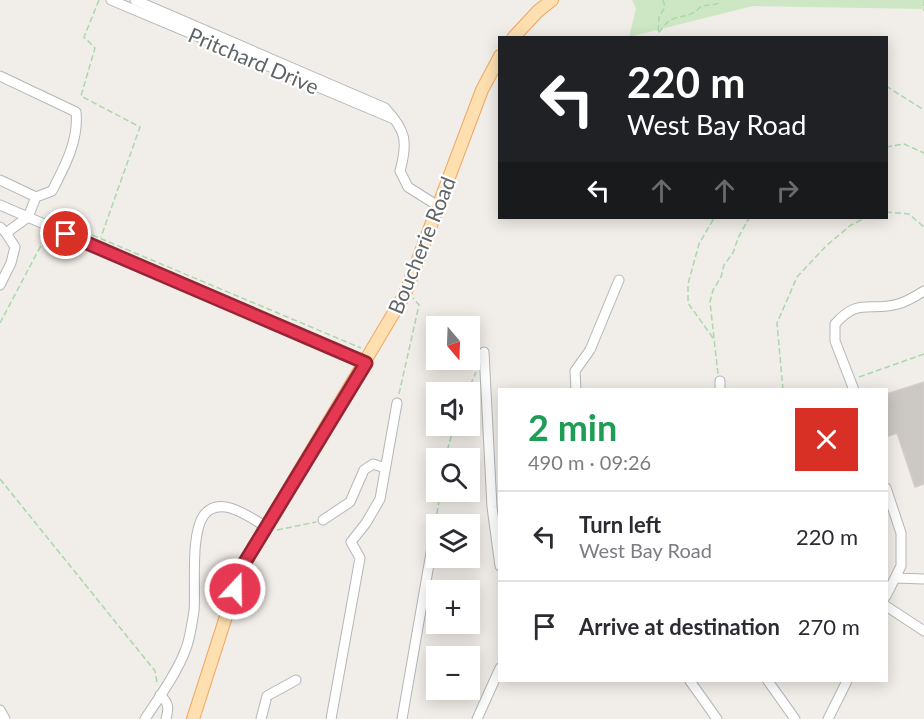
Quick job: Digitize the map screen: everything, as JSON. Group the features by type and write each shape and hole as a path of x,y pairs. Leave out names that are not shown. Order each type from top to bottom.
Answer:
{"main road":[{"path":"515,36 538,11 552,0"},
{"name":"Boucherie Road","path":"193,719 242,567 369,358 405,294 482,90 498,60"}],"street":[{"name":"Pritchard Drive","path":"111,0 396,120"},
{"name":"Pritchard Drive","path":"135,0 386,108 396,120"},
{"path":"0,76 76,112 77,126 67,161 52,190 36,197 28,217 3,230 15,247 12,263 0,285"},
{"path":"396,120 405,136 405,154 400,171 408,187 438,206"},
{"path":"0,180 36,197"},
{"path":"0,205 28,217 53,224 98,248 369,358"},
{"path":"576,388 575,371 590,350 619,280"},
{"path":"853,388 835,341 835,324 847,311 862,307 897,304 924,291"},
{"path":"484,352 492,507 498,551"},
{"path":"331,719 360,558 351,542 366,523 380,499 397,403"},
{"path":"323,520 350,502 364,470 373,464 385,468"},
{"path":"888,494 901,533 901,566 888,592"},
{"path":"145,719 185,651 194,612 198,530 204,515 213,509 227,507 235,509 266,527"},
{"path":"402,719 428,568"},
{"path":"896,578 924,579"},
{"path":"888,607 924,631"},
{"path":"477,719 498,672"},
{"path":"261,719 267,696 296,680"},
{"path":"691,682 717,719"},
{"path":"769,682 795,719"},
{"path":"828,719 846,682"},
{"path":"160,695 167,702 166,719"},
{"path":"0,710 5,719"}],"path":[{"path":"98,248 141,127 81,96 95,48 84,37 99,0"},
{"path":"663,0 665,7 659,17 658,33 669,20 684,17 696,12 701,6 717,4 720,0"},
{"path":"924,0 924,11"},
{"path":"888,87 924,110"},
{"path":"888,147 904,144 924,153"},
{"path":"888,212 909,214 924,227"},
{"path":"713,219 699,244 688,284 688,303 714,340"},
{"path":"720,385 716,367 710,302 713,290 748,219"},
{"path":"783,388 777,324 797,277 826,246 851,225 863,219"},
{"path":"0,323 53,224 101,238 369,358"},
{"path":"397,403 419,305 405,294"},
{"path":"850,380 924,354"},
{"path":"472,382 476,373"},
{"path":"0,479 155,671 160,695"},
{"path":"266,527 277,530 323,520"}],"green space":[{"path":"632,0 923,0 924,9 753,6 629,36 636,8"}],"building":[{"path":"924,382 924,484 915,487 897,433 888,436 888,393"}],"route":[{"path":"66,234 366,363 242,567 235,589"}]}
